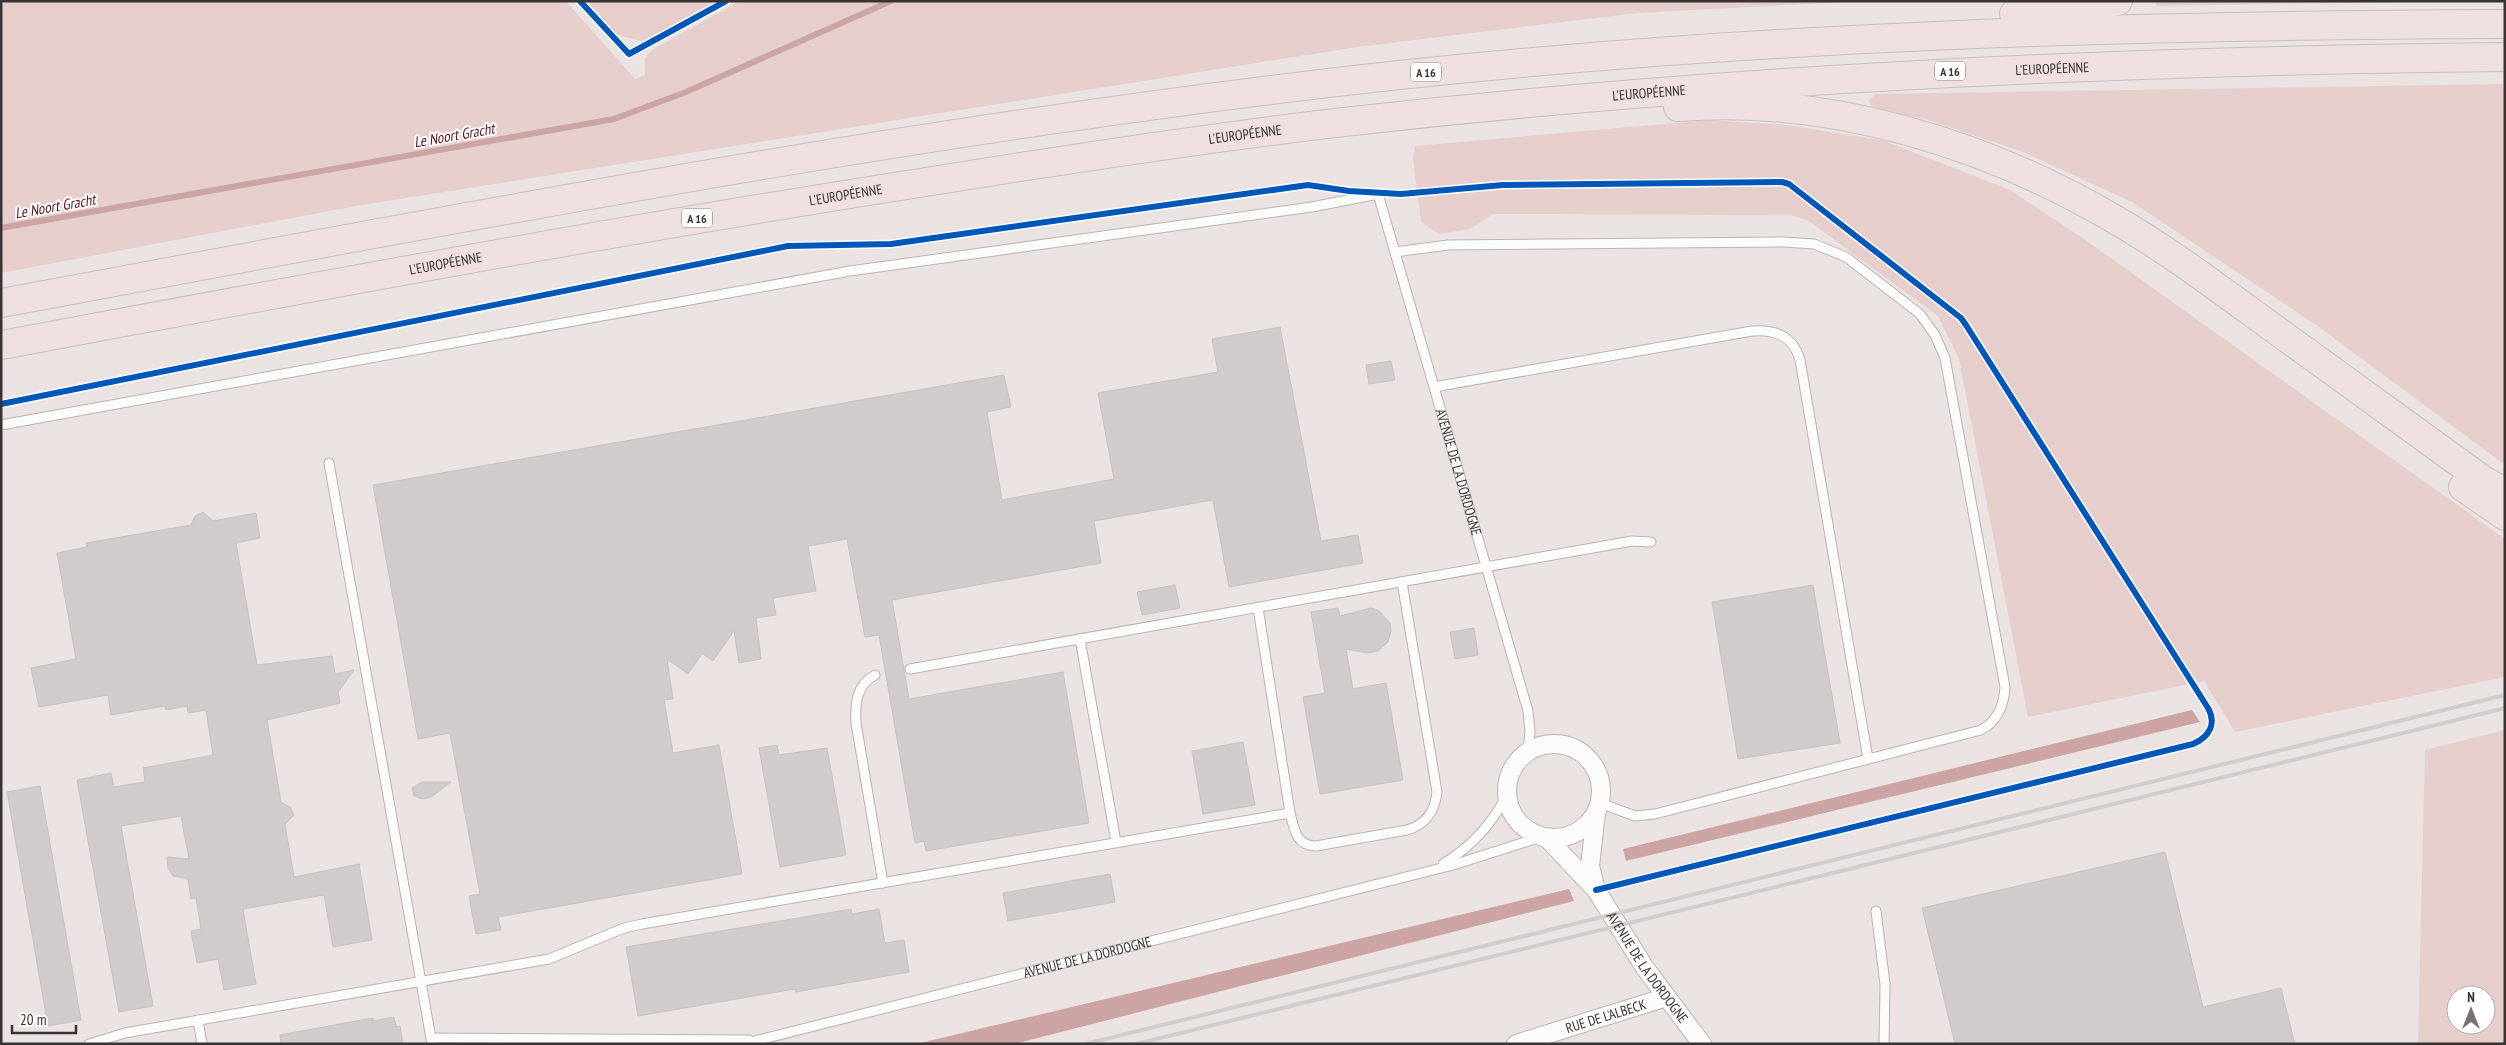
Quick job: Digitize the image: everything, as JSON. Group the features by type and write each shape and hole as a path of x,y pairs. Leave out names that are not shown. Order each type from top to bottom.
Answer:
{"highway":[{"path":"1590,58 1917,21 2072,10 2118,1"},
{"name":"A 16","path":"1,304 607,192 1017,125 1364,79 1590,58 1840,40 2045,31 2505,24"},
{"name":"L'EUROPÉENNE","path":"1,345 772,206 1173,144 1397,116 1645,92 1966,70 2251,60 2505,56"},
{"path":"1397,116 1606,112 1693,106 1771,108 1822,113 1893,128 1942,142 2008,167 2085,202 2145,238 2484,480 2505,492"},
{"path":"2008,167 2081,212 2505,516"}],"street":[{"path":"1560,744 1584,755 1593,765 1599,777 1601,790 1598,808 1579,832 1566,837 1544,837 1520,824 1510,808 1507,795 1508,783 1512,771 1528,752 1546,745 1560,744"},
{"name":"AVENUE DE LA DORDOGNE","path":"1596,890 1590,866 1598,808"},
{"name":"AVENUE DE LA DORDOGNE","path":"1544,837 1596,890 1638,959 1702,1044"},
{"name":"RUE DE L'ALBECK","path":"1516,1044 1667,997"}],"lane":[{"name":"AVENUE DE LA DORDOGNE","path":"1,425 844,272 1312,207 1378,194 1528,711 1530,731 1528,752"},
{"path":"1394,252 1448,245 1802,242 1826,247 1846,257 1920,314 1940,346 1949,371 2005,687 2005,696 1995,719 1981,730 1645,816 1598,808"},
{"path":"1434,387 1752,331 1774,332 1787,338 1795,347 1800,360 1868,758"},
{"path":"329,463 431,1041 759,1040"},
{"path":"910,669 1632,541 1651,542"},
{"path":"1258,608 1290,813 1298,838 1307,845 1316,846 1414,828 1426,820 1433,810 1436,784 1402,582"},
{"path":"1080,639 1116,842"},
{"path":"875,675 862,686 855,707 856,723 883,883"},
{"name":"AVENUE DE LA DORDOGNE","path":"1432,869 1472,844 1490,824 1507,795"},
{"path":"89,1044 125,1033 421,983 549,959 624,928 642,924 1290,813"},
{"name":"AVENUE DE LA DORDOGNE","path":"743,1044 1453,865 1544,837"},
{"path":"1876,911 1885,984 1884,1044"},
{"path":"198,1020 202,1044"}],"shaded area":[{"path":"1,1 566,1 635,79 645,75 645,58 652,50 740,1 1866,1 1637,13 1357,47 356,206 1,273"},
{"path":"586,1 721,1 642,41 618,35"},
{"path":"2156,1 2463,1 2156,6"},
{"path":"2505,84 2505,465 2319,327 2132,202 2023,152 1925,119 1872,108 1869,101 1875,94"},
{"path":"1709,120 1787,125 1885,141 2010,190 2084,239 2505,539 2505,677 2235,732 2204,681 2028,717 1959,359 1938,316 1809,221 1791,215 1493,214 1470,229 1439,234 1421,222 1413,158 1415,146"},
{"path":"2192,710 2200,722 1626,861 1623,849"},
{"path":"2505,730 2505,1044 2418,1044 2425,750"},
{"path":"1569,889 1574,901 1014,1044 916,1044"}],"building":[{"path":"1280,327 1321,541 1358,535 1363,563 1229,587 1213,500 1094,521 1101,563 892,600 909,699 1063,672 1089,823 926,851 924,841 915,843 879,635 865,637 847,539 808,546 816,591 773,598 776,615 756,618 761,659 739,663 734,631 713,661 702,654 688,674 667,659 673,699 664,700 673,753 719,745 742,874 498,917 501,930 476,934 469,896 480,894 450,733 418,739 373,485 1004,375 1011,407 987,412 1002,500 1114,479 1098,393 1218,372 1212,339"},
{"path":"1391,361 1395,380 1369,384 1366,365"},
{"path":"203,512 213,521 256,513 260,538 236,543 257,665 332,656 335,674 354,670 338,692 340,703 267,720 281,802 290,807 294,815 285,824 294,877 359,864 372,940 333,947 324,895 243,909 256,984 224,990 218,959 197,963 191,931 201,929 196,898 191,899 188,879 173,876 168,868 167,857 189,859 181,816 121,826 153,1006 119,1012 77,780 111,773 114,787 145,782 143,768 213,755 206,710 188,713 187,706 166,710 165,706 111,715 108,695 39,707 31,668 76,659 57,553 87,547 86,543 191,525 195,516"},
{"path":"1175,585 1180,608 1142,615 1137,592"},
{"path":"1813,585 1840,743 1738,759 1712,602"},
{"path":"1338,608 1340,616 1371,608 1378,610 1390,623 1391,631 1388,642 1378,651 1368,653 1346,649 1353,689 1386,683 1403,780 1320,794 1303,697 1325,693 1311,612"},
{"path":"1474,628 1478,655 1455,659 1450,632"},
{"path":"1243,742 1255,805 1203,814 1192,751"},
{"path":"777,745 779,755 827,748 846,855 780,867 759,748"},
{"path":"422,782 451,782 431,797 422,799 414,796 412,788"},
{"path":"40,786 81,1020 48,1026 7,792"},
{"path":"2165,852 2203,1007 2281,988 2295,1044 1955,1044 1922,908"},
{"path":"1110,874 1115,902 1008,921 1003,893"},
{"path":"851,909 852,914 879,909 885,943 904,940 909,972 796,992 795,989 638,1016 626,947"},
{"path":"394,1017 396,1027 400,1026 403,1044 281,1044 280,1035 373,1018 373,1021"}],"waterway":[{"name":"Le Noort Gracht","path":"1,228 614,119 686,92 891,1"}],"railway":[{"path":"1085,1044 2505,695"},
{"path":"1136,1044 2505,708"}],"cycle path":[{"path":"580,1 629,54 726,1"},
{"path":"1,404 788,246 891,244 1308,185 1349,191 1401,194 1503,185 1782,182 1789,184 1961,318 2208,708 2212,719 2210,729 2203,738 2193,744 1596,890"}]}
